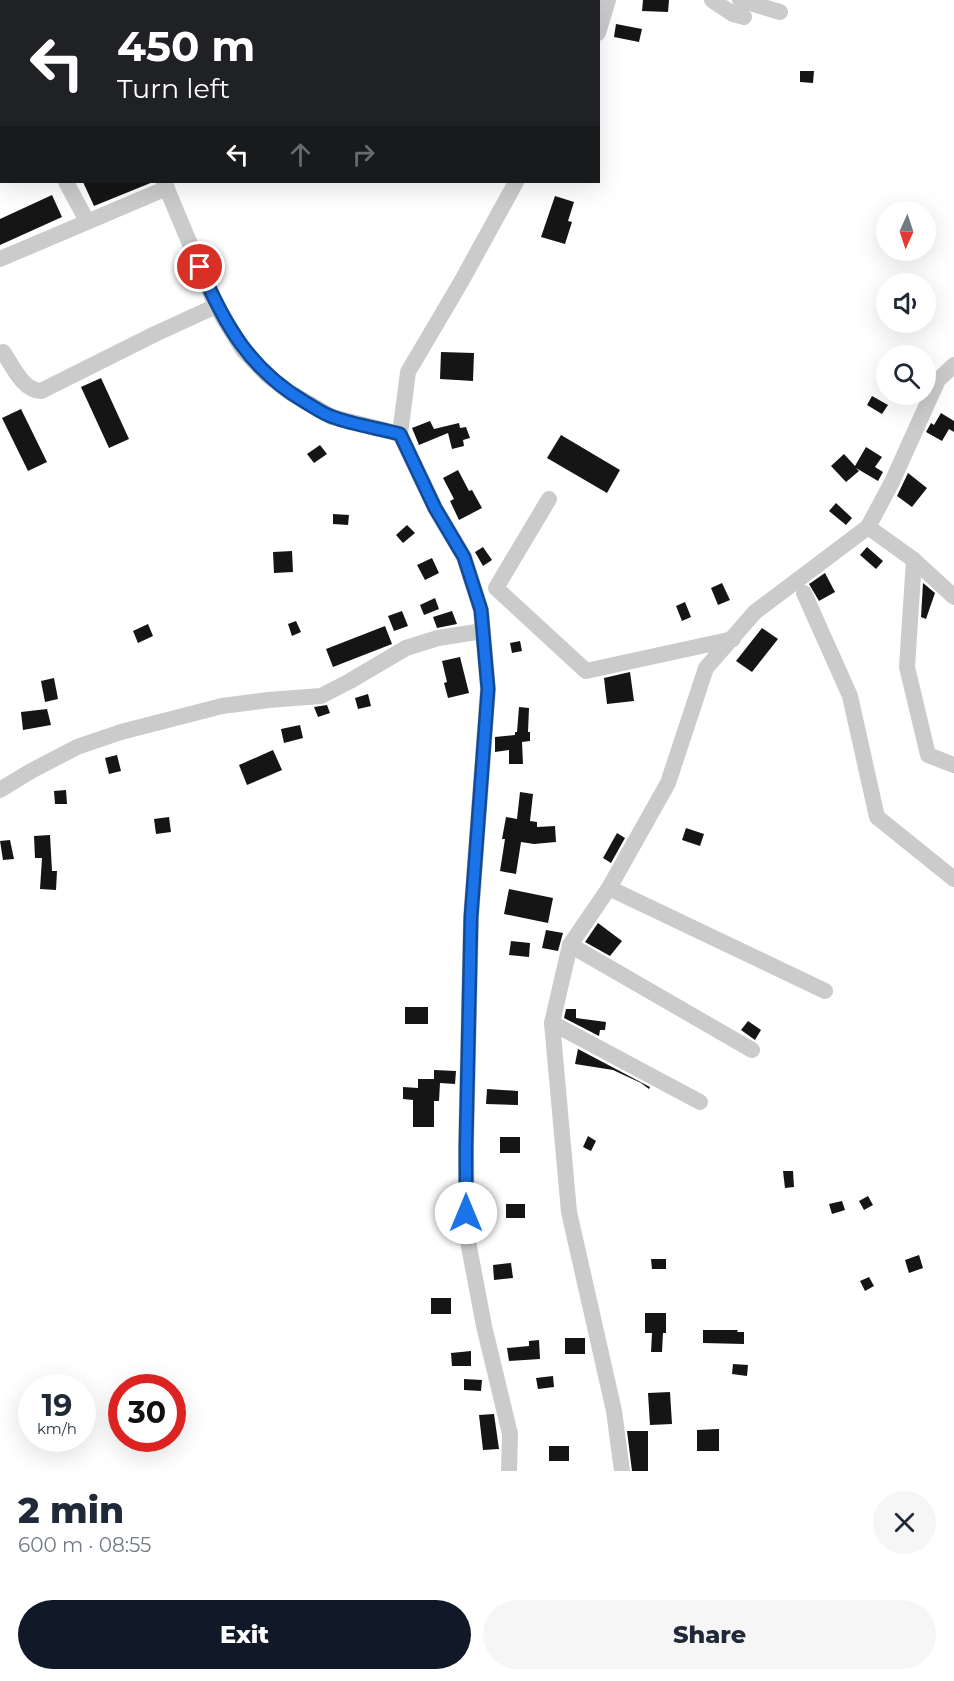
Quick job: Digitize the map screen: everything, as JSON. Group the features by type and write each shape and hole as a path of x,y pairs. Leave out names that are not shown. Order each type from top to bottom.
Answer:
{"street":[{"path":"600,26 608,0"},
{"path":"712,0 733,14 744,18"},
{"path":"740,0 780,12"},
{"path":"67,183 87,221"},
{"path":"509,1471 510,1434 484,1326 467,1236 466,1146 471,917 488,689 481,610 464,557 435,508 400,434 408,372 515,183"},
{"path":"0,259 165,185 216,306 243,350 267,375 289,392 332,417 400,434"},
{"path":"1,352 26,386 35,391 41,391 216,306"},
{"path":"622,1471 614,1411 569,1212 552,1023 570,945 609,888 668,783 706,668 755,612 868,527 892,482 938,380 954,365"},
{"path":"549,499 496,588 586,671 733,639"},
{"path":"868,527 914,560 954,597"},
{"path":"914,560 907,667 928,755 954,765"},
{"path":"804,593 850,696 877,817 954,879"},
{"path":"0,790 77,747 121,732 222,706 321,696 406,648 438,638 483,631"},
{"path":"609,888 825,991"},
{"path":"570,945 752,1050"},
{"path":"552,1023 700,1102"}],"building":[{"path":"643,0 669,0 668,12 642,11"},
{"path":"616,24 642,29 639,42 614,37"},
{"path":"800,71 814,71 813,83 800,82"},
{"path":"83,183 151,183 94,206"},
{"path":"52,195 62,217 0,245 0,219"},
{"path":"555,196 574,202 568,221 572,222 565,244 541,237"},
{"path":"441,352 474,353 473,381 440,379"},
{"path":"101,378 129,439 109,448 81,387"},
{"path":"872,396 876,398 876,405 888,405 882,414 867,405"},
{"path":"21,409 47,462 28,471 2,418"},
{"path":"941,413 954,421 954,432 949,429 942,441 926,432 931,423 934,425"},
{"path":"430,421 434,429 459,423 460,428 466,427 470,438 463,440 464,446 452,449 448,433 419,445 412,428"},
{"path":"561,435 620,470 607,493 547,458"},
{"path":"320,445 327,454 314,463 307,454"},
{"path":"866,447 882,457 875,467 883,472 878,481 856,468 859,471 846,482 831,466 844,454 855,466"},
{"path":"458,470 469,491 472,490 482,508 459,520 450,501 454,499 443,478"},
{"path":"908,473 927,488 912,507 897,496"},
{"path":"836,503 852,518 846,525 829,511"},
{"path":"333,514 349,515 348,525 333,524"},
{"path":"407,525 415,533 403,543 396,535"},
{"path":"483,547 492,560 483,566 475,552"},
{"path":"867,547 883,561 876,569 860,555"},
{"path":"292,551 293,572 274,573 273,552"},
{"path":"432,558 439,573 425,580 417,565"},
{"path":"825,573 835,592 819,601 809,584"},
{"path":"722,583 730,600 718,605 711,588"},
{"path":"923,583 935,593 926,619 921,617"},
{"path":"435,598 439,609 424,615 420,605"},
{"path":"685,602 691,617 682,621 676,606"},
{"path":"402,611 408,626 394,631 388,616"},
{"path":"452,611 457,624 437,628 433,617"},
{"path":"296,621 301,632 292,636 288,624"},
{"path":"148,624 153,636 138,643 133,631"},
{"path":"385,626 392,644 333,667 326,649"},
{"path":"762,628 778,639 752,672 736,661"},
{"path":"520,641 522,651 512,653 510,643"},
{"path":"460,657 469,693 448,698 442,661"},
{"path":"630,672 634,701 607,704 604,678"},
{"path":"54,678 58,699 45,702 41,681"},
{"path":"368,694 371,706 358,709 355,698"},
{"path":"327,705 330,713 318,717 314,707"},
{"path":"519,707 529,708 530,741 522,742 523,764 509,764 509,750 495,752 495,737 515,735"},
{"path":"47,709 51,725 23,730 21,712"},
{"path":"300,725 303,738 284,743 281,729"},
{"path":"273,750 282,770 247,785 239,765"},
{"path":"117,755 121,771 109,774 105,758"},
{"path":"66,790 67,804 55,804 54,791"},
{"path":"520,792 533,794 530,821 537,822 537,827 555,826 556,842 534,844 521,842 516,874 500,871 506,817 517,819"},
{"path":"169,817 171,832 156,834 154,819"},
{"path":"686,828 704,834 700,846 682,840"},
{"path":"617,833 625,838 611,863 603,858"},
{"path":"50,835 52,871 57,871 56,890 40,889 42,858 35,858 34,836"},
{"path":"10,840 14,859 3,860 0,841"},
{"path":"509,889 553,898 548,923 504,914"},
{"path":"598,923 622,941 610,956 585,942"},
{"path":"546,930 563,933 558,951 542,948"},
{"path":"511,941 530,943 529,957 509,955"},
{"path":"405,1007 428,1007 428,1024 405,1024"},
{"path":"566,1009 576,1009 576,1018 606,1022 605,1030 600,1030 599,1036 564,1018"},
{"path":"748,1021 761,1030 755,1040 741,1030"},
{"path":"578,1049 650,1087 649,1089 613,1070 575,1064"},
{"path":"434,1070 456,1071 455,1084 440,1083 439,1101 434,1101 434,1127 413,1127 413,1100 403,1099 403,1087 418,1088 418,1079 434,1079"},
{"path":"487,1089 518,1091 518,1105 486,1104"},
{"path":"588,1136 596,1141 591,1151 583,1147"},
{"path":"500,1137 520,1137 520,1153 500,1153"},
{"path":"783,1171 793,1171 794,1187 785,1188"},
{"path":"868,1196 873,1205 864,1210 859,1201"},
{"path":"842,1201 845,1210 832,1214 829,1204"},
{"path":"506,1204 525,1204 525,1218 506,1218"},
{"path":"919,1255 923,1268 909,1273 905,1260"},
{"path":"651,1259 666,1259 666,1269 652,1269"},
{"path":"511,1263 513,1278 494,1280 493,1265"},
{"path":"869,1277 874,1286 865,1291 860,1281"},
{"path":"431,1298 451,1298 451,1314 431,1314"},
{"path":"645,1313 666,1313 666,1333 663,1333 662,1352 651,1352 652,1333 645,1333"},
{"path":"703,1330 744,1332 744,1344 703,1343"},
{"path":"565,1338 585,1338 585,1354 565,1354"},
{"path":"539,1340 540,1359 509,1361 507,1348 529,1346 529,1341"},
{"path":"471,1351 471,1366 452,1366 451,1353"},
{"path":"733,1364 748,1365 747,1376 732,1374"},
{"path":"553,1376 554,1387 538,1389 536,1378"},
{"path":"464,1379 482,1380 481,1391 464,1390"},
{"path":"670,1392 672,1424 650,1425 648,1393"},
{"path":"494,1414 499,1449 483,1450 479,1415"},
{"path":"719,1429 719,1451 697,1451 697,1430"},
{"path":"627,1431 648,1431 648,1471 632,1471"},
{"path":"549,1446 569,1446 569,1461 549,1461"}],"route":[{"path":"200,267 216,306 243,350 267,375 289,392 332,417 400,434 435,508 464,557 481,610 488,689 471,917 466,1213"}]}
